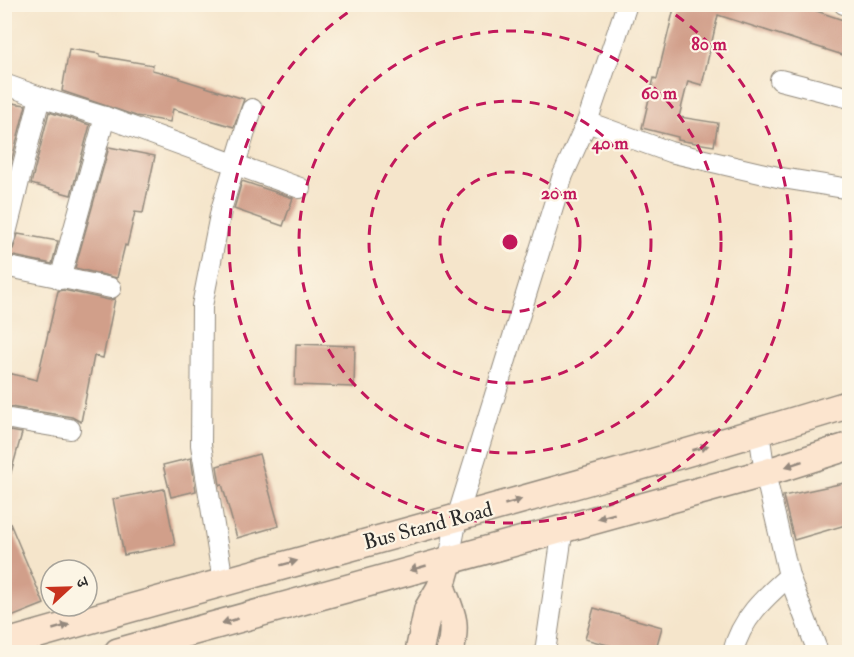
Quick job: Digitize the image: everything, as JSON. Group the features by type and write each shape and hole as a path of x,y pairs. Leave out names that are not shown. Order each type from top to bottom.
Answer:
{"street":[{"path":"419,652 428,609 441,586 457,518 563,175 587,122 627,4"},
{"path":"844,4 849,6"},
{"path":"780,80 849,98"},
{"path":"4,84 105,117 300,188"},
{"path":"4,241 40,97"},
{"path":"223,581 201,445 202,306 221,210 252,110"},
{"path":"60,279 105,117"},
{"path":"587,122 670,152 782,178 849,189"},
{"path":"4,266 111,288"},
{"name":"Bus Stand Road","path":"4,644 223,581 457,518 849,404"},
{"path":"4,418 70,429"},
{"path":"759,432 765,473 789,576 818,652"},
{"name":"Bus Stand Road","path":"118,652 765,473 849,446"},
{"path":"545,652 563,528"},
{"path":"733,652 742,627 751,613 789,576"},
{"path":"441,586 454,619 455,631 450,652"}],"building":[{"path":"675,4 796,4 849,22 849,57 718,15 702,85 688,81 679,117 718,123 714,146 678,140 678,137 642,128 654,78 657,79"},
{"path":"69,49 153,65 152,70 244,99 234,127 173,109 170,122 136,116 62,91"},
{"path":"4,102 26,105 7,178 4,177"},
{"path":"49,112 90,125 71,195 31,184"},
{"path":"109,147 155,156 143,213 135,212 117,278 75,268"},
{"path":"242,181 293,198 283,226 234,209"},
{"path":"18,234 58,241 52,264 4,254 13,249"},
{"path":"63,290 109,300 115,299 103,358 94,356 81,422 72,417 4,406 4,372 37,380 58,291"},
{"path":"296,344 355,346 354,387 295,385"},
{"path":"4,430 22,433 10,476 4,475"},
{"path":"259,454 279,526 237,538 222,484 220,485 217,466"},
{"path":"191,458 196,491 171,497 163,465"},
{"path":"849,482 849,524 794,540 783,496"},
{"path":"164,489 175,545 124,555 113,499"},
{"path":"4,509 39,592 39,606 4,620"},
{"path":"594,608 662,627 655,652 634,652 585,639"}]}
